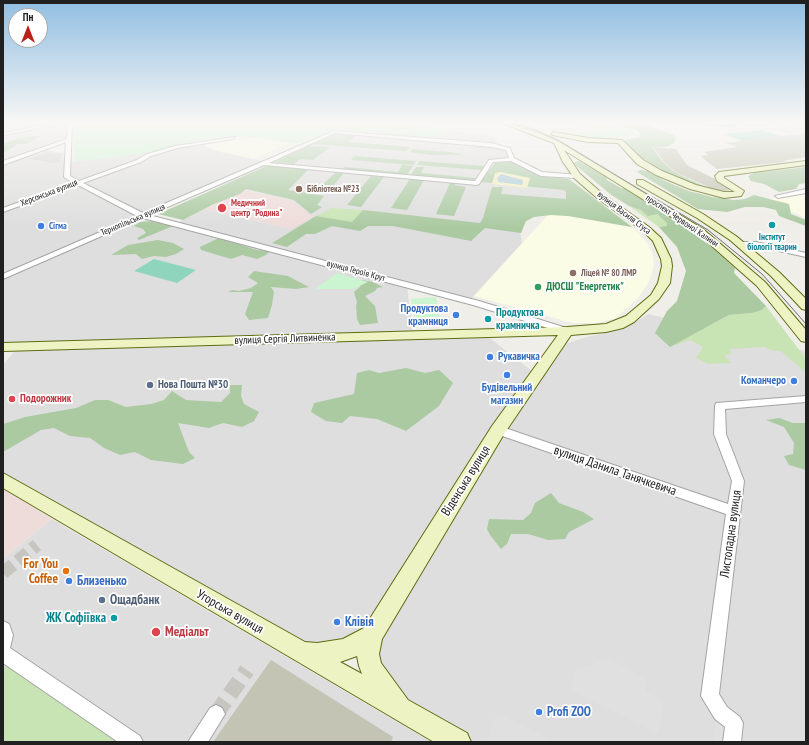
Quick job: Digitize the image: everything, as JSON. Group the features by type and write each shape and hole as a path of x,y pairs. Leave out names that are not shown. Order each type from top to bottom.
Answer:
{"street":[{"path":"3,163 18,158"},
{"path":"67,158 66,174 76,183"},
{"name":"Херсонська вулиця","path":"3,210 145,158"},
{"name":"Тернопільська вулиця","path":"3,277 278,158"},
{"name":"вулиця Василя Стуса","path":"565,158 577,176 653,235 661,246 667,266 664,282 660,290 630,319 606,328 567,331"},
{"name":"проспект Червоної Калини","path":"582,158 687,222 728,254 761,284 806,338"},
{"path":"636,158 640,162 659,173 693,187 724,195 738,194 740,191 720,179 719,176 722,174 806,163"},
{"name":"Тернопільська вулиця","path":"264,164 477,183 491,161 512,159 541,174 577,176"},
{"path":"567,162 575,160 587,161"},
{"path":"608,174 622,172"},
{"name":"проспект Червоної Калини","path":"634,178 700,216 740,244 775,274 806,306"},
{"name":"вулиця Героїв Крут","path":"76,183 143,216 476,303 567,331"},
{"path":"778,196 806,191"},
{"path":"740,244 763,245 806,255"},
{"name":"вулиця Сергія Литвиненка","path":"3,347 567,331"},
{"name":"Віденська вулиця","path":"406,713 376,677 370,666 368,654 372,636 498,430 567,331"},
{"name":"Листопадна вулиця","path":"732,742 734,723 721,713 710,696 738,481 720,434 720,406 806,399"},
{"name":"вулиця Данила Танячкевича","path":"498,430 733,511"},
{"name":"Угорська вулиця","path":"3,480 458,742"},
{"path":"3,629 5,635 3,646"},
{"name":"Віденська вулиця","path":"303,653 317,654 343,650 372,636"},
{"path":"3,653 134,742"},
{"path":"197,742 216,714"}],"shaded area":[{"path":"3,158 22,158 3,164"},
{"path":"24,158 66,158 64,174 68,179 139,216 3,275 3,165"},
{"path":"61,158 59,162 53,163 29,159"},
{"path":"92,158 249,158 264,161 142,214 68,177 68,163"},
{"path":"277,158 508,158 489,161 476,182 563,190 566,192 566,200 518,219 522,243 471,299 177,223 205,209 291,229 291,200 219,184"},
{"path":"661,158 682,158 687,165 735,189 720,192 675,172"},
{"path":"702,158 802,158 783,161 785,162 717,169"},
{"path":"244,190 291,200 313,217 291,229 205,209"},
{"path":"806,193 806,218 763,200"},
{"name":"Ліцей № 80 ЛМР","path":"549,214 571,216 634,228 648,244 653,254 654,265 649,282 638,298 616,318 596,323 573,323 474,296"},
{"path":"143,217 407,287 413,333 3,345 3,278"},
{"path":"648,314 806,351 806,742 475,742 422,712 395,692 379,671 378,633 562,345 583,338 626,328"},
{"path":"486,335 532,371 366,625 352,639 328,647 298,644 3,474 3,365 17,348"},
{"path":"3,488 52,519 3,559"},
{"path":"52,519 431,742 3,742 3,559"},
{"path":"610,658 647,681 645,692 664,701 658,733 570,690 576,670"},
{"path":"271,660 393,737 391,742 213,742"},
{"path":"497,712 554,742 491,742 487,740"},
{"path":"716,717 730,724 728,742 713,742"}],"green space":[{"path":"74,158 108,158 74,162"},
{"path":"284,158 316,158 313,160 300,159 294,164 275,162"},
{"path":"353,158 376,158 416,161 413,165 351,160"},
{"path":"640,158 660,158 673,171 724,195 708,191 648,166"},
{"path":"511,160 539,176 569,179 632,227 568,216 551,215 534,217 526,221 521,233 485,228 471,241 393,226 368,226 360,231 332,226 315,234 306,234 287,247 272,243 316,216 352,222 363,210 480,223 483,218 492,187 503,187 501,194 566,199 566,192 563,190 480,182 495,163"},
{"path":"420,161 484,166 482,170 417,165"},
{"path":"579,161 607,178 607,180 621,188 626,189 688,227 735,268 734,273 766,306 762,310 752,313 729,315 670,347 655,333 667,311 677,301 686,271 677,247 659,227 667,226 667,223 657,214 648,216 641,210 629,206 610,194 573,163"},
{"path":"402,165 413,166 406,176 342,170 345,167 398,172"},
{"path":"267,166 309,169 288,190 324,196 317,205 322,207 311,214 294,200 246,189 240,194 214,204 183,220 158,214"},
{"path":"416,167 424,167 421,173 476,178 473,181 410,176"},
{"path":"806,167 806,183 799,184 796,189 779,192 764,184 751,181 748,176 754,173"},
{"path":"640,170 648,171 665,181 689,191 712,197 734,200 745,199 754,195 789,204 791,214 806,220 806,226 779,216 776,210 763,207 745,207 727,212 698,209 637,172"},
{"path":"335,173 344,173 327,193 315,192"},
{"path":"371,176 384,177 361,207 347,205"},
{"path":"410,179 424,180 407,210 391,208"},
{"path":"450,183 455,183 455,185 466,187 454,216 436,214"},
{"path":"629,206 657,214 668,223 667,226 659,227"},
{"path":"331,208 363,210 352,222 316,216"},
{"path":"153,221 173,226 139,240 137,238 146,233 143,229 134,226 140,222"},
{"path":"219,238 257,250 270,251 266,255 257,259 242,255 231,259 201,250 200,247"},
{"path":"158,240 173,243 184,249 176,254 166,257 154,256 142,259 136,254 111,255 128,245"},
{"path":"154,259 196,270 177,283 134,271"},
{"path":"254,271 288,276 309,287 296,289 271,287 274,292 268,318 249,320 245,314 253,292 228,292 232,290 239,291 251,288 258,283 248,277"},
{"path":"337,273 368,282 353,289 315,289"},
{"path":"362,280 373,282 383,287 377,288 375,291 365,296 375,306 378,323 360,325 357,319 357,302 354,292 360,287"},
{"path":"436,297 441,323 416,323 411,299"},
{"path":"766,306 806,359 806,373 781,351 773,351 764,347 729,349 732,354 724,355 731,363 708,364 696,358 703,347 690,340 670,347 729,315 752,313 762,310"},
{"path":"406,368 425,373 439,370 453,383 439,406 406,431 377,419 350,416 342,423 326,421 311,412 314,403 354,394 357,373 369,370 379,373"},
{"path":"230,385 242,385 241,396 244,404 259,412 254,421 242,427 223,423 209,428 178,423 189,452 195,458 183,464 151,460 135,452 120,455 104,448 90,438 70,436 54,428 41,430 3,452 3,424 25,417 76,408 95,400 108,400 126,407 151,404 164,400 172,391 186,400 221,402 230,393"},
{"path":"779,418 793,423 806,423 806,470 789,465 784,456 793,454 794,443 784,427 766,420"},
{"path":"551,493 559,503 583,512 594,519 569,532 565,539 548,540 528,534 511,534 507,544 501,549 487,529 489,519 523,520 531,513 535,503"},
{"path":"10,665 123,742 3,742 3,667"}],"sand":[{"path":"500,172 530,178 527,188 492,184 495,173"}],"water":[{"path":"501,174 523,180 522,185 498,182 497,178"}],"tunnel":[{"path":"3,573 37,545"},
{"path":"216,714 247,670"}],"tram line":[{"path":"587,158 708,230 762,274 806,324"}],"place":[{"name":"Бібліотека №23","path":"299,189"},
{"name":"Медичний центр \"Родина\"","path":"222,208"},
{"name":"Інститут біології тварин","path":"772,225"},
{"name":"Сігма","path":"41,226"},
{"name":"Ліцей № 80 ЛМР","path":"573,273"},
{"name":"ДЮСШ \"Енергетик\"","path":"538,287"},
{"name":"Продуктова крамниця","path":"456,315"},
{"name":"Продуктова крамничка","path":"488,319"},
{"name":"Рукавичка","path":"490,357"},
{"name":"Будівельний магазин","path":"507,375"},
{"name":"Команчеро","path":"794,381"},
{"name":"Нова Пошта №30","path":"150,385"},
{"name":"Подорожник","path":"12,399"},
{"name":"For You Coffee","path":"66,571"},
{"name":"Близенько","path":"69,581"},
{"name":"Ощадбанк","path":"102,600"},
{"name":"ЖК Софіївка","path":"114,618"},
{"name":"Клівія","path":"337,622"},
{"name":"Медіальт","path":"156,632"},
{"name":"Profi ZOO","path":"539,712"}]}
